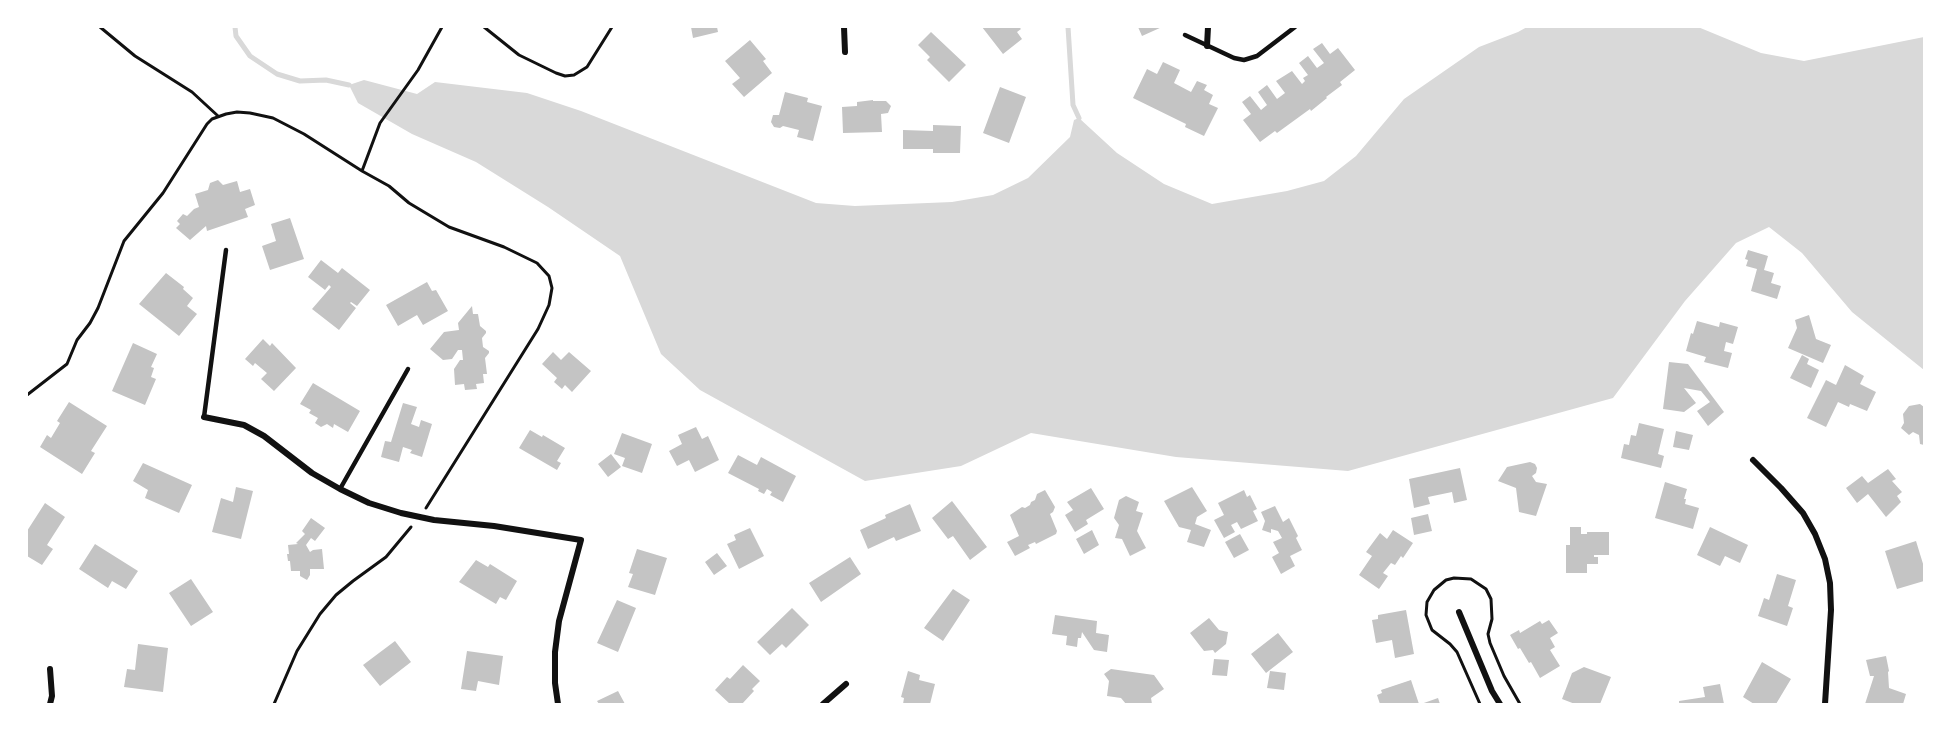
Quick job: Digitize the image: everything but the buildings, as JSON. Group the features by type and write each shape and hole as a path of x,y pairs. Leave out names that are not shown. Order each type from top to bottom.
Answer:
{"street":[{"path":"843,27 845,52"},
{"path":"1207,46 1208,27"},
{"path":"204,417 226,420 264,436 312,472 369,503 434,520 494,526 582,540 559,621 555,652 558,704"},
{"path":"1753,460 1803,513 1825,559 1830,583 1831,610 1825,704"},
{"path":"1459,612 1492,691 1500,704"},
{"path":"50,669 52,696 50,704"},
{"path":"823,704 846,684"}],"lane":[{"path":"1185,35 1234,58 1245,60 1257,56 1295,27"},
{"path":"204,417 226,250"},
{"path":"340,489 408,369"}],"path":[{"path":"100,27 135,56 192,92 218,117"},
{"path":"362,171 380,123 418,70 442,27"},
{"path":"484,27 519,55 565,76 574,75 587,67 612,27"},
{"path":"27,395 67,364 77,340 98,308 124,241 163,193 207,124 226,114 243,113 273,118 304,134 389,186 448,227 504,247 537,263 546,270 551,282 549,305 538,329 437,493 386,557 353,580 320,614 297,651 274,704"}],"shaded area":[{"path":"1527,27 1698,27 1761,53 1804,61 1924,37 1924,370 1852,312 1802,253 1769,227 1736,243 1685,301 1613,398 1348,471 1176,457 1031,433 961,466 865,481 700,390 661,354 620,256 476,162 412,134 358,103 349,85 364,80 417,94 435,82 527,93 581,111 816,203 855,206 952,202 993,195 1028,178 1070,137 1074,120 1079,118 1117,153 1164,184 1212,204 1287,191 1324,181 1356,156 1404,99 1479,47"}],"waterway":[{"path":"235,27 236,36 250,56 277,74 300,81 326,80 349,85"},
{"path":"1068,27 1073,105 1079,118"}]}
